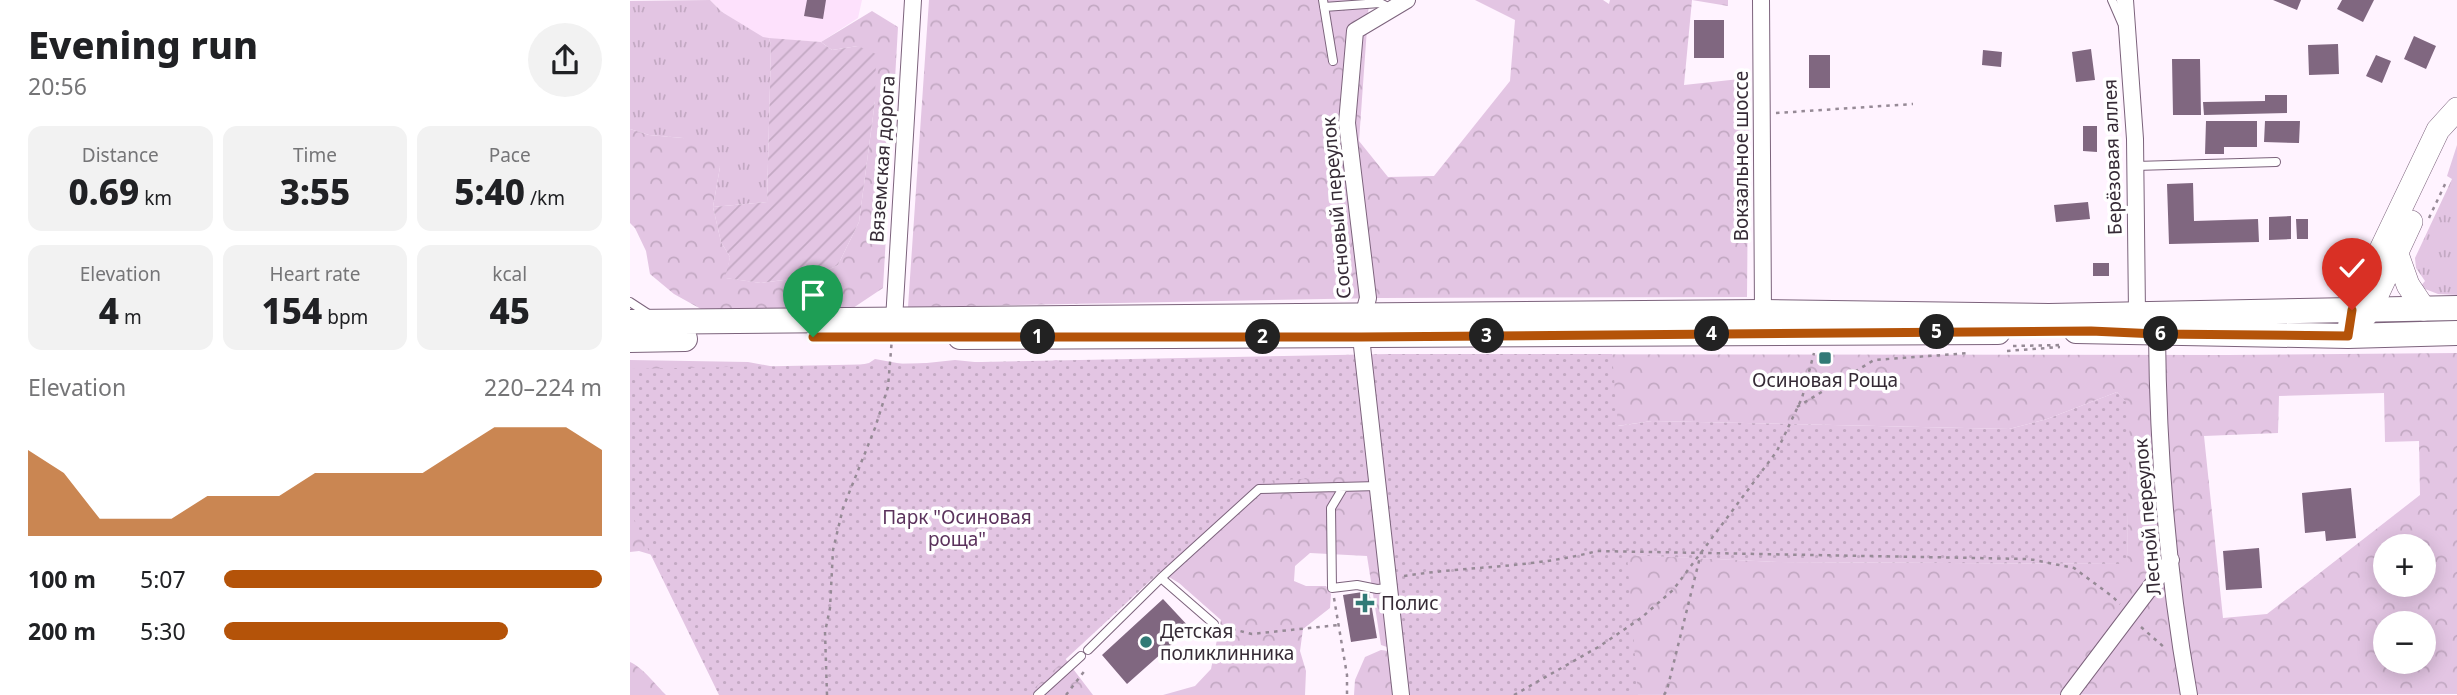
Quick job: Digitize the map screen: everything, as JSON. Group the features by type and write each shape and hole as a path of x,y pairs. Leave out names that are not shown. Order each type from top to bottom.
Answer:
{"main road":[{"path":"2348,336 2438,130 2457,109 2451,135 2397,254 2361,310"},
{"path":"2397,254 2408,285 2424,309"},
{"path":"630,340 892,338 1763,312 2049,316 2457,308"},
{"path":"630,321 892,338"},
{"path":"1362,326 2091,331 2348,336 2457,333"}],"street":[{"name":"Вяземская дорога","path":"892,338 913,0"},
{"name":"Сосновый переулок","path":"1362,326 1368,298 1347,123 1355,32 1407,0"},
{"name":"Вокзальное шоссе","path":"1761,0 1763,312"},
{"name":"Берёзовая аллея","path":"2125,0 2135,166 2137,313"},
{"path":"1362,326 1401,695"},
{"name":"Лесной переулок","path":"2157,334 2158,404 2171,560 2189,695"},
{"path":"2069,695 2171,560"}],"lane":[{"path":"2112,0 2128,36"},
{"path":"1334,61 1324,3 1380,3 1392,9"},
{"path":"2135,166 2276,162"},
{"path":"630,302 661,323"},
{"path":"1038,695 1259,488 1378,486"},
{"path":"1343,488 1331,508 1332,587 1357,585 1377,589 1388,583"},
{"path":"1160,578 1214,624"}],"path":[{"path":"1762,114 1913,104"},
{"path":"827,695 825,632 830,608 833,550 843,508 875,428 888,387 892,338"},
{"path":"1996,351 2064,346"},
{"path":"1514,695 1600,646 1641,618 1673,590 1777,452 1797,407 1815,352"},
{"path":"1797,407 1874,360 1969,353"},
{"path":"1388,583 1423,573 1518,566 1577,557 1597,551 2029,559 2074,568 2113,597 2129,615 2183,663"},
{"path":"1664,695 1701,554"},
{"path":"1332,587 1347,675 1347,695"},
{"path":"1214,624 1252,634 1338,625"},
{"path":"1066,695 1087,667"}],"shaded area":[{"path":"710,0 862,0 858,18 821,42 763,38 722,12"}],"green space":[{"path":"710,0 722,12 769,38 771,45 767,202 713,207 720,167 683,138 649,135 630,129 630,1"},
{"path":"929,0 1369,0 1359,141 1388,177 1434,176 1510,81 1515,20 1475,0 1603,0 1609,4 1610,0 1692,0 1684,85 1749,78 1747,297 1379,298 908,307"},
{"path":"1692,0 1728,0 1728,6"},
{"path":"872,11 898,27 883,288 853,308 710,314 674,294 650,274 646,251 630,223 630,129 649,135 712,143 720,167 713,207 721,242 730,257 726,278 761,283 816,276 838,265 859,222 875,101 858,46 832,50 821,42"},
{"path":"769,38 821,42 832,50 858,46 876,54 875,101 859,222 838,265 816,276 761,283 725,278 730,257 721,242 713,207 767,202"},
{"path":"2457,145 2457,295 2438,294 2420,287 2425,281 2416,268 2415,258 2452,179 2447,176"},
{"path":"2457,353 2457,694 1406,695 1389,354","holes":["2117,392 2129,406 2127,564 1777,562 1593,553 1589,430 1652,421 2009,429 2047,419","2384,393 2385,442 2419,441 2420,495 2267,614 2223,618 2204,436 2278,433 2279,396"]},
{"name":"Парк \"Осиновая роща\"","path":"1389,354 1612,354 1618,426 1652,421 2009,429 2047,419 2117,392 2130,406 2127,564 1777,562 1627,555 1638,695 1406,695 1382,475 1258,481 1027,695 719,695 630,512 630,369"},
{"name":"Парк \"Осиновая роща\"","path":"875,359 908,365 955,360 1023,369 1056,360 1069,364 1357,374 1390,648 1381,645 1367,556 1310,553 1295,566 1294,581 1306,586 1326,586 1331,594 1330,608 1303,629 1300,651 1306,671 1305,695 1163,695 1195,686 1211,669 1221,620 1179,583 1157,570 1064,657 1093,695 988,695 659,557 639,551 630,552 630,360 748,362 775,367 851,367"},
{"path":"1381,650 1388,651 1393,695 1354,695 1355,680 1365,657"},
{"path":"630,662 644,672 666,695 630,695"}],"building":[{"path":"807,0 826,0 823,19 804,16"},
{"path":"2273,0 2301,0 2297,10"},
{"path":"2342,0 2374,0 2363,22 2337,9"},
{"path":"1694,20 1724,20 1724,58 1694,58"},
{"path":"2414,36 2436,46 2426,69 2404,59"},
{"path":"2338,44 2339,74 2309,75 2308,45"},
{"path":"2091,49 2095,80 2076,82 2072,52"},
{"path":"1983,50 2002,52 2001,67 1982,65"},
{"path":"1809,55 1830,55 1830,88 1809,88"},
{"path":"2376,55 2391,61 2382,83 2366,76"},
{"path":"2172,59 2200,59 2201,115 2173,115"},
{"path":"2265,95 2287,95 2287,113 2204,115 2203,102 2265,101"},
{"path":"2206,121 2257,121 2257,147 2224,147 2224,154 2205,154"},
{"path":"2265,121 2300,121 2299,143 2264,142"},
{"path":"2083,126 2097,126 2097,152 2083,151"},
{"path":"2193,183 2194,221 2258,219 2259,242 2169,244 2167,184"},
{"path":"2088,202 2090,219 2056,222 2054,205"},
{"path":"2291,216 2291,239 2269,240 2269,217"},
{"path":"2296,219 2308,219 2308,239 2297,239"},
{"path":"2093,263 2109,263 2109,276 2093,276"},
{"path":"2351,488 2356,538 2326,541 2325,531 2305,533 2302,493"},
{"path":"2259,548 2262,588 2226,590 2223,551"},
{"path":"1369,591 1377,638 1351,642 1343,595"},
{"name":"Детская поликлинника","path":"1163,599 1190,628 1127,684 1102,655"}],"place":[{"name":"Осиновая Роща","path":"1825,358"},
{"name":"Полис","path":"1365,603"},
{"name":"Детская поликлинника","path":"1146,642"}],"route":[{"path":"813,337 1361,337 2091,331 2348,336 2352,310"}]}
